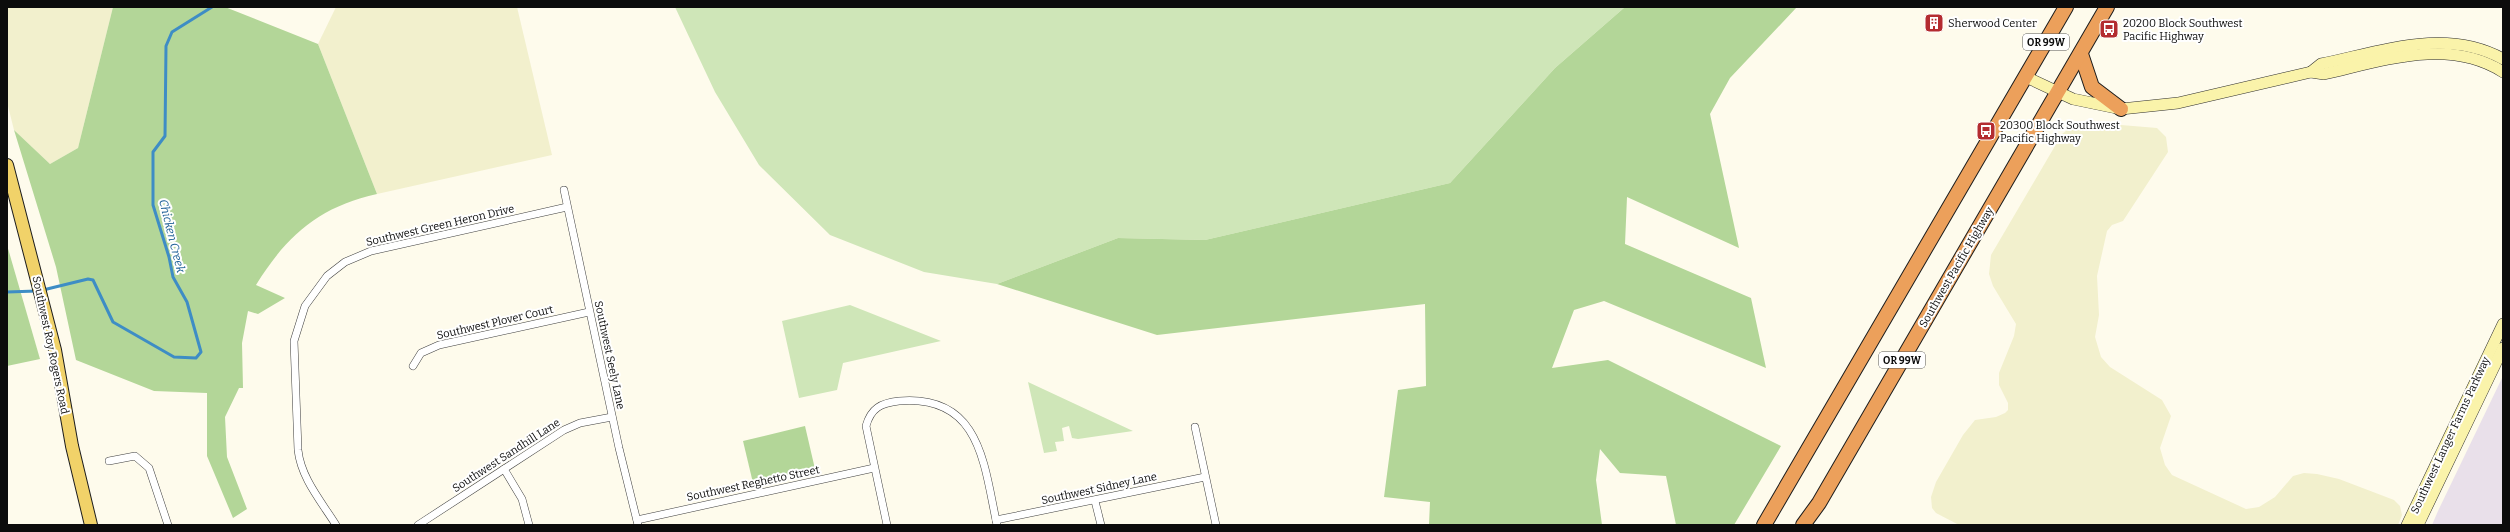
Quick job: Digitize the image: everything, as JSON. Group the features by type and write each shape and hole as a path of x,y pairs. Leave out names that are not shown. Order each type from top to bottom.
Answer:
{"highway":[{"name":"OR 99W","path":"1764,525 2066,7"},
{"name":"Southwest Pacific Highway","path":"1803,525 1819,503 2107,7"},
{"path":"2081,54 2092,87 2121,109"}],"main road":[{"name":"Southwest Roy Rogers Road","path":"7,165 45,311 72,446 91,525"}],"street":[{"path":"2311,72 2320,64 2426,43 2464,45 2503,59"},
{"path":"2026,77 2058,93 2089,104 2121,109 2178,103 2311,72 2324,74 2432,53 2472,58 2503,72"},
{"name":"Southwest Seely Lane","path":"564,190 612,417 637,522"},
{"name":"Southwest Green Heron Drive","path":"336,525 306,478 299,456 294,341 302,312 314,292 339,266 362,254 567,207"},
{"name":"Southwest Plover Court","path":"413,366 421,353 439,344 589,312"},
{"name":"Southwest Langer Farms Parkway","path":"2408,525 2503,324"},
{"name":"Southwest Langer Farms Parkway","path":"2418,525 2503,348"},
{"path":"887,525 866,426 869,414 878,406 914,400 933,403 961,419 977,442 997,522"},
{"name":"Southwest Sandhill Lane","path":"418,525 571,426 612,417"},
{"path":"1195,427 1216,525"},
{"path":"109,461 135,456 149,468 168,525"},
{"name":"Southwest Reghetto Street","path":"637,522 874,468"},
{"path":"504,469 522,499 529,525"},
{"name":"Southwest Sidney Lane","path":"997,522 1205,477"},
{"path":"1095,501 1101,525"}],"shaded area":[{"path":"7,7 113,7 78,148 50,164 14,130 7,102"},
{"path":"336,7 517,7 552,155 377,194 318,44"},
{"path":"2085,122 2157,128 2166,137 2168,152 2123,221 2112,225 2107,231 2097,276 2099,315 2095,337 2101,357 2110,367 2162,400 2171,416 2160,448 2165,465 2172,475 2246,509 2259,507 2275,497 2293,476 2304,473 2317,474 2339,479 2394,500 2400,506 2402,515 2398,525 1959,525 1936,513 1932,508 1931,497 1936,482 1963,435 1975,420 1996,417 2008,410 2008,403 1999,385 1999,373 2014,336 2016,324 1993,286 1989,274 1991,255 2062,134 2075,124"},
{"path":"2503,376 2503,525 2432,525 2438,511"}],"green space":[{"path":"113,7 225,7 318,44 377,194 338,207 321,215 306,226 280,252 256,285 285,298 258,314 248,311 242,343 243,388 239,388 225,417 227,457 247,509 233,518 207,456 207,393 154,391 76,360 56,267 14,130 50,164 78,148"},
{"path":"675,7 1625,7 1555,68 1450,183 1205,240 1118,238 997,284 924,272 830,235 759,165 715,92"},
{"path":"1625,7 1797,7 1730,78 1710,114 1739,248 1627,197 1625,244 1751,298 1766,368 1604,301 1574,310 1552,368 1608,360 1781,446 1734,525 1676,525 1666,476 1620,473 1600,449 1596,480 1602,525 1429,525 1430,502 1384,497 1398,390 1426,386 1425,304 1157,335 997,284 1118,238 1205,240 1450,183 1555,68"},
{"path":"7,245 40,359 7,366"},
{"path":"850,305 941,341 843,363 837,390 799,398 782,321"},
{"path":"1028,382 1133,431 1078,439 1072,438 1069,426 1062,428 1064,441 1055,442 1057,451 1044,453"},
{"path":"805,426 815,469 753,483 743,441"}],"waterway":[{"name":"Chicken Creek","path":"43,290 88,279 93,280 113,322 174,357 196,358 201,352 187,302 173,277 169,257 153,205 153,152 165,136 166,46 172,32 212,7"},
{"name":"Chicken Creek","path":"7,292 37,291"}],"place":[{"name":"Sherwood Center","path":"1934,23"},
{"name":"20200 Block Southwest Pacific Highway","path":"2109,29"},
{"name":"20300 Block Southwest Pacific Highway","path":"1986,131"}]}
